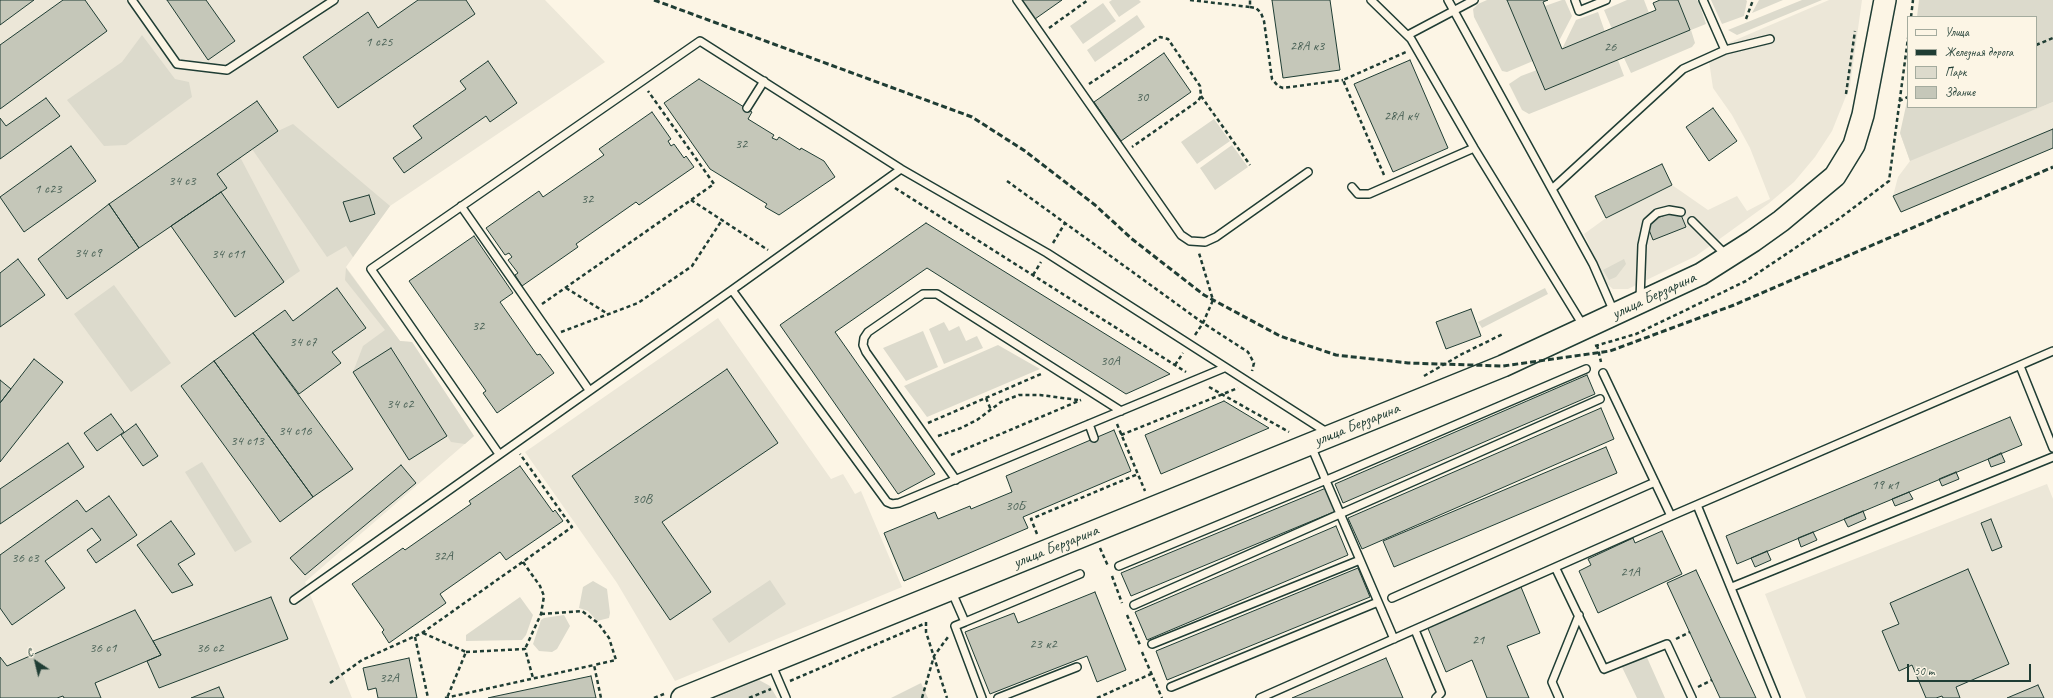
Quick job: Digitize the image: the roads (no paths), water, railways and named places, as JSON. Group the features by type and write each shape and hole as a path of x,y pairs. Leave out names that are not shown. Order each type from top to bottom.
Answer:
{"street":[{"name":"улица Берзарина","path":"682,698 1503,366 1591,337 1616,314 1701,274 1729,258 1781,221 1835,176 1854,145 1863,115 1885,0"}],"lane":[{"path":"132,0 177,64 227,70 334,0"},
{"path":"1016,0 1181,235 1197,243 1205,242 1216,237 1308,172"},
{"path":"1371,0 1408,35 1474,148 1591,337"},
{"path":"1448,0 1593,264 1616,314"},
{"path":"1408,35 1474,0"},
{"path":"1575,0 1579,11 1606,0"},
{"path":"1703,0 1725,50"},
{"path":"1552,189 1683,69 1725,50 1770,39"},
{"path":"499,454 371,269 700,41 901,169 1047,253 1224,368 1332,435"},
{"path":"747,108 764,81"},
{"path":"1352,187 1362,196 1389,186 1474,148"},
{"path":"294,600 901,169"},
{"path":"461,206 589,390"},
{"path":"1640,304 1642,245 1647,222 1657,213 1669,210 1681,212"},
{"path":"1692,221 1729,258"},
{"path":"732,290 887,502 892,504 899,503 956,480 1224,368"},
{"path":"956,480 866,352 863,345 864,338 868,332 923,294 937,294 1121,411"},
{"path":"1260,698 1556,569 1671,516 2053,351"},
{"path":"2020,366 2053,448"},
{"path":"1119,566 1326,480 1586,369"},
{"path":"1603,373 1671,516"},
{"path":"1134,605 1600,399"},
{"path":"1089,424 1094,438"},
{"path":"1310,444 1394,639"},
{"path":"1732,587 2053,457"},
{"path":"1392,598 1655,482"},
{"path":"1697,506 1732,587 1776,698"},
{"path":"1152,644 1360,560"},
{"path":"1556,569 1604,669 1668,644 1692,698"},
{"path":"982,698 955,626 1080,574"},
{"path":"951,589 965,622"},
{"path":"1171,686 1378,602"},
{"path":"1559,698 1552,682 1578,615"},
{"path":"1415,630 1440,696"},
{"path":"771,662 786,698"},
{"path":"998,698 1077,667"}],"railway":[{"path":"654,0 972,117 1025,151 1095,205 1132,239 1204,295 1280,336 1336,355 1408,363 1503,366 1610,351 1734,305 2053,167"}]}
